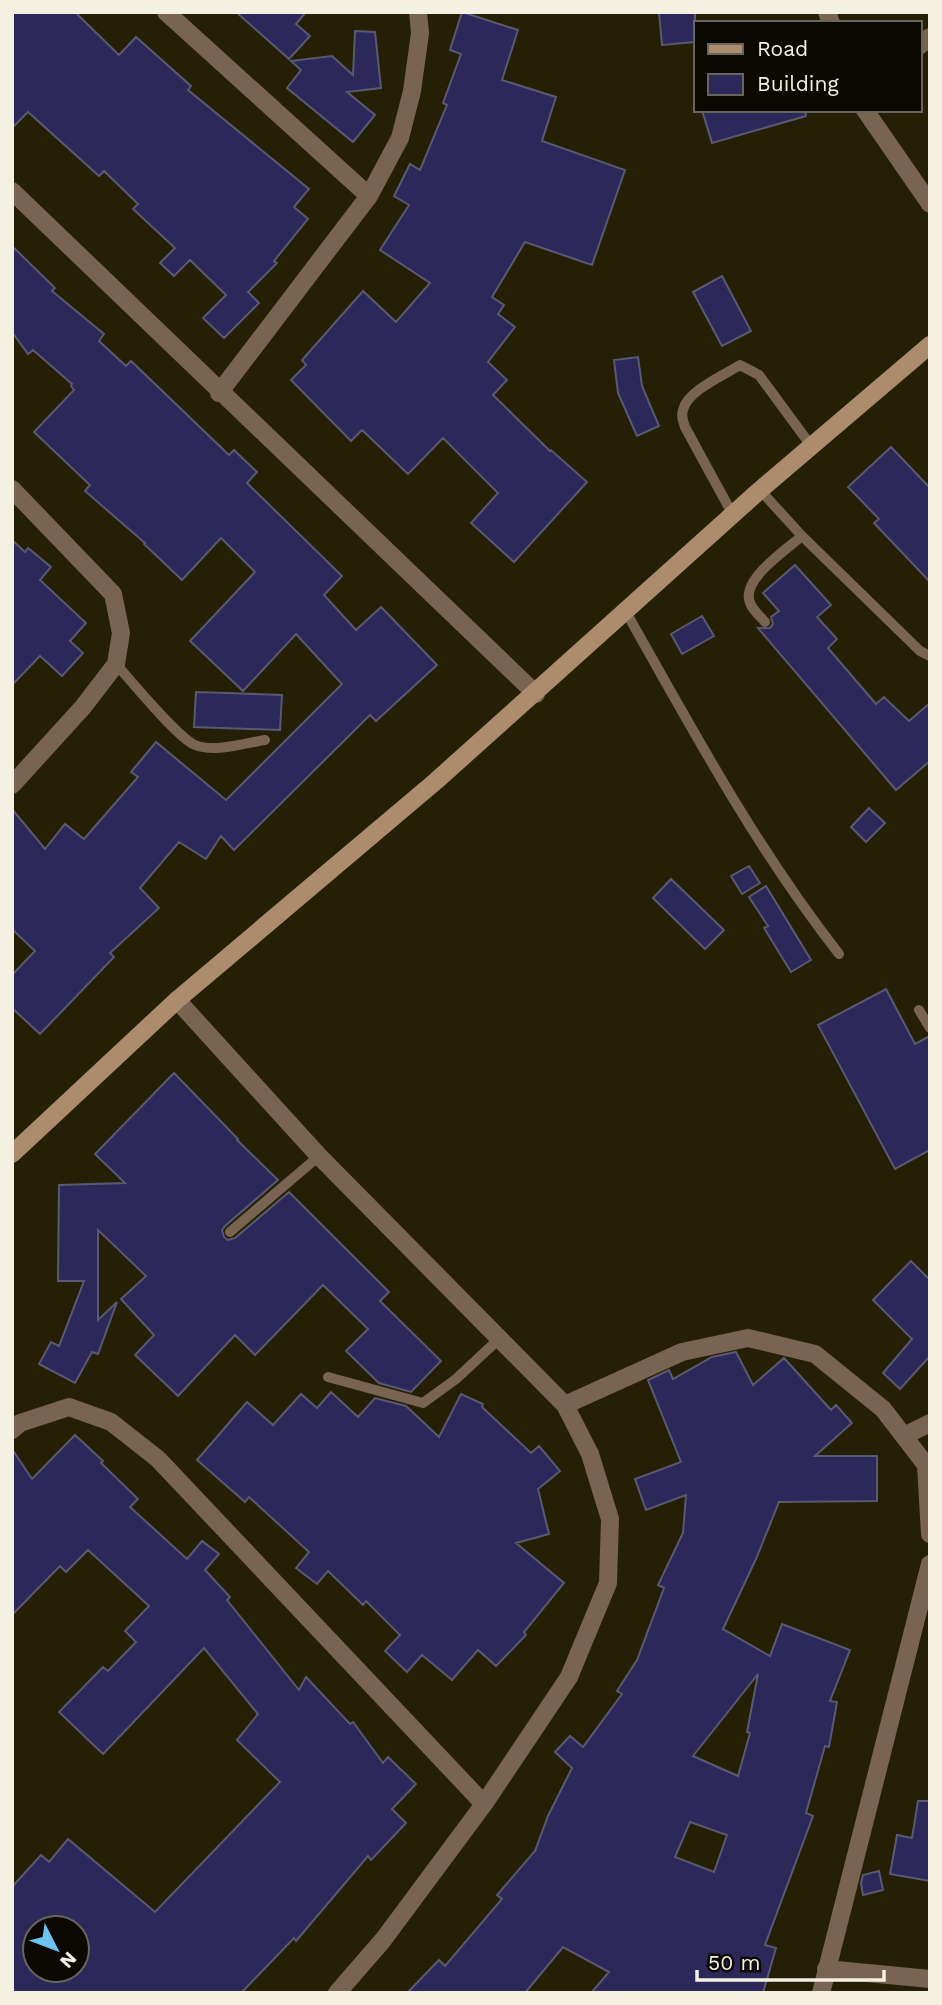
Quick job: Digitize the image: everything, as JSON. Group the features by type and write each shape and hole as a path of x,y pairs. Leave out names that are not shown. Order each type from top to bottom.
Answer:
{"main road":[{"path":"12,1154 177,1000 436,781 760,490 930,345"}],"street":[{"path":"166,12 369,197"},
{"path":"219,393 369,197 400,138 412,91 420,33 418,12"},
{"path":"866,112 930,204"},
{"path":"12,191 219,393 536,694"},
{"path":"12,489 113,594 121,633 116,664 83,707 16,775"},
{"path":"177,1000 319,1156 565,1405 590,1454 610,1519 608,1583 569,1677 484,1804 383,1940 337,1993"},
{"path":"565,1405 682,1352 748,1338 815,1354 883,1409 926,1465 930,1534"},
{"path":"12,1430 20,1423 69,1407 111,1422 158,1459 484,1804"},
{"path":"904,1436 930,1423"},
{"path":"821,1993 930,1564"},
{"path":"826,1969 930,1979"}],"lane":[{"path":"733,515 684,427 682,413 693,394 740,365 748,367 759,375 812,447"},
{"path":"760,490 802,536 920,651 930,656"},
{"path":"765,622 751,605 748,593 751,585 764,568 802,536"},
{"path":"626,612 714,767 776,868 800,905 839,954"},
{"path":"116,664 182,736 196,745 212,748 265,740"},
{"path":"919,1010 930,1028"},
{"path":"230,1232 319,1156"},
{"path":"328,1377 422,1403 456,1380 500,1338"}],"building":[{"path":"12,12 75,12 119,55 136,37 191,86 188,90 309,189 294,207 308,219 274,261 277,263 248,292 259,303 224,338 203,318 226,295 190,260 174,276 160,263 175,248 133,209 138,204 104,171 99,176 28,112 12,128"},
{"path":"236,12 306,12 296,24 310,36 289,59"},
{"path":"462,12 518,30 502,80 556,97 542,141 625,170 592,265 525,242 492,297 504,305 498,314 515,327 488,362 507,380 493,395 550,451 587,482 514,562 471,523 498,493 443,438 408,474 362,430 351,441 291,380 306,365 302,360 363,291 396,322 430,283 380,250 409,205 394,196 410,164 420,170 447,105 443,103 461,54 450,50"},
{"path":"659,12 695,12 694,42 662,45"},
{"path":"355,31 375,32 381,88 347,92 375,115 353,142 287,88 301,70 291,61 332,56 353,75"},
{"path":"703,112 805,112 806,116 712,143"},
{"path":"12,246 55,288 52,291 104,334 99,341 126,366 131,361 229,455 234,450 257,472 247,483 342,576 324,595 356,630 381,607 437,665 376,721 370,715 234,850 221,836 206,859 179,842 140,888 159,908 110,953 114,957 40,1034 12,1008 12,975 35,951 12,929 12,809 45,849 65,824 84,839 138,777 131,772 156,742 226,800 342,684 296,634 243,691 190,641 255,572 221,538 182,580 145,543 85,491 90,485 34,432 74,390 72,384 33,350 28,354 12,332"},
{"path":"722,276 751,331 722,346 693,292"},
{"path":"638,357 642,386 659,426 637,436 618,393 614,360"},
{"path":"891,447 930,488 930,582 874,523 879,519 848,487"},
{"path":"12,540 25,552 28,548 51,567 40,580 86,623 70,641 83,653 62,676 40,656 12,685"},
{"path":"795,565 831,605 817,617 837,639 828,648 876,704 884,697 909,721 930,703 930,761 896,790 758,628 770,628 773,624 771,617 779,611 763,593"},
{"path":"702,616 714,636 682,654 671,634"},
{"path":"196,692 282,695 280,730 194,727"},
{"path":"869,808 885,823 866,842 851,827"},
{"path":"749,866 760,883 742,894 731,876"},
{"path":"671,879 724,930 705,949 653,898"},
{"path":"766,886 811,960 791,972 764,928 768,926 749,897"},
{"path":"886,989 915,1044 930,1036 930,1150 895,1169 818,1025"},
{"path":"174,1073 278,1180 225,1226 222,1230 224,1237 228,1240 235,1238 289,1192 389,1292 380,1301 441,1361 411,1392 379,1383 346,1351 368,1329 323,1285 255,1355 235,1335 178,1396 135,1355 154,1335 121,1299 146,1276 98,1230 98,1320 117,1302 98,1354 92,1352 75,1383 39,1364 51,1342 59,1346 84,1281 58,1281 59,1185 125,1183 95,1154"},
{"path":"911,1261 930,1280 930,1356 900,1389 883,1373 912,1339 873,1300"},
{"path":"736,1352 753,1385 784,1358 831,1410 836,1405 852,1423 815,1456 877,1456 877,1501 779,1502 723,1629 770,1656 782,1624 850,1650 830,1701 837,1702 829,1747 825,1746 806,1813 813,1816 765,1945 776,1948 763,1993 591,1993 609,1972 563,1947 525,1993 407,1993 439,1960 445,1966 502,1899 497,1895 535,1851 548,1816 572,1768 555,1752 570,1736 583,1747 622,1694 617,1691 637,1660 664,1588 658,1585 683,1533 686,1495 646,1510 635,1479 681,1462 648,1380 669,1370 673,1379 712,1357","holes":["758,1674 747,1732 750,1733 738,1776 693,1756","690,1822 727,1835 714,1872 675,1857"]},
{"path":"331,1392 358,1417 375,1398 406,1406 439,1437 461,1394 483,1404 482,1407 531,1453 539,1446 560,1471 538,1489 549,1534 516,1543 564,1583 524,1632 526,1635 496,1666 478,1650 452,1680 422,1655 407,1672 385,1651 400,1635 366,1601 363,1605 328,1571 317,1584 296,1568 309,1552 249,1497 245,1502 197,1460 247,1402 273,1425 301,1394 317,1408"},
{"path":"75,1435 138,1499 130,1507 187,1559 202,1541 219,1554 205,1570 230,1597 227,1600 299,1690 306,1677 350,1724 353,1722 383,1763 388,1757 416,1784 392,1809 406,1823 371,1860 368,1856 296,1941 294,1938 241,1993 12,1993 12,1887 41,1855 49,1862 68,1839 155,1912 280,1782 237,1740 258,1714 204,1648 103,1754 59,1712 103,1667 108,1671 136,1642 125,1631 149,1606 88,1550 66,1572 60,1566 12,1615 12,1449 32,1479"},
{"path":"918,1801 930,1801 930,1881 890,1874 897,1835 912,1838"},
{"path":"879,1871 883,1890 863,1895 863,1875"}]}
